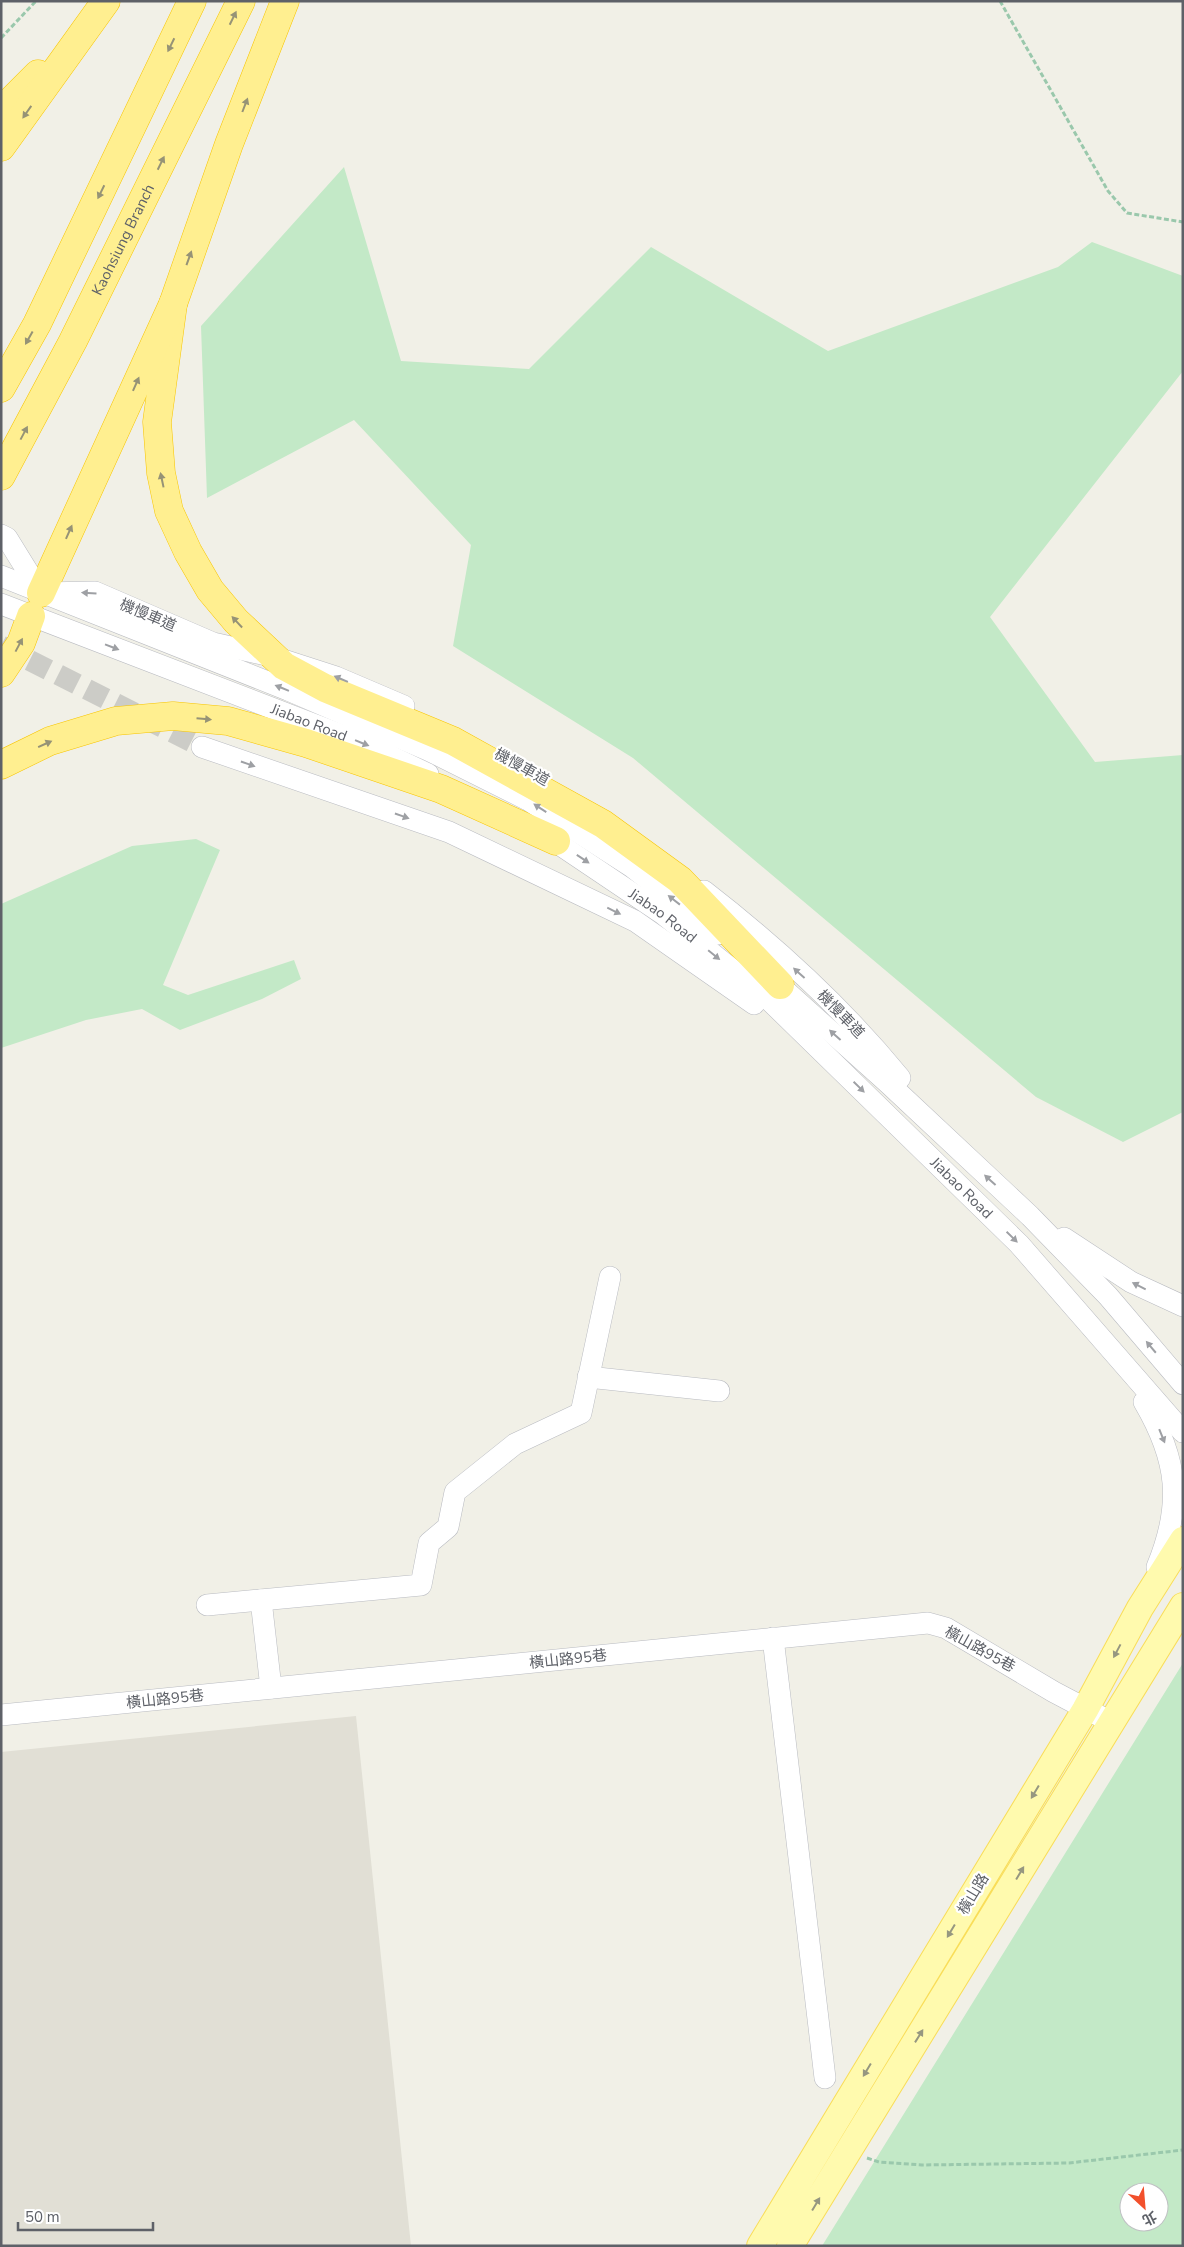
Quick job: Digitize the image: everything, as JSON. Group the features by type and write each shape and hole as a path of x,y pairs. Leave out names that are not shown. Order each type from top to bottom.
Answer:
{"highway":[{"path":"1,388 37,324 192,1"},
{"name":"Kaohsiung Branch","path":"1,476 73,341 241,1"},
{"path":"1,673 21,643 36,604 173,304 230,144 285,1"},
{"path":"1,111 98,11"},
{"path":"1,147 98,11"},
{"path":"173,304 157,422 161,473 169,511 188,552 210,590 236,621 271,656 284,666 325,688 453,741 603,824 680,880 780,985"},
{"path":"1,765 50,741 116,721 173,716 228,721 306,743 441,789 556,841"}],"main road":[{"name":"橫山路","path":"760,2246 1085,1710 1140,1608 1183,1540"},
{"name":"橫山路","path":"790,2246 1183,1606"}],"street":[{"path":"1,535 7,538 36,604"},
{"name":"Jiabao Road","path":"1,576 36,604 365,744 474,796 556,841 663,914 765,996 1020,1244 1183,1432"},
{"name":"機慢車道","path":"36,604 95,592 213,643 271,656 336,676 435,720 526,767 621,827 741,920 832,1002 896,1073 960,1152"},
{"name":"Jiabao Road","path":"1,604 36,604 322,704 428,750 528,800 632,867 716,932 780,985 1030,1216 1108,1296 1183,1384"},
{"path":"202,747 450,832 635,921 824,1053"},
{"path":"1030,1216 1131,1282 1183,1306"},
{"path":"207,1605 422,1585 429,1543 448,1527 455,1492 515,1444 581,1413 610,1277"},
{"path":"1111,1349 1158,1425 1169,1452 1174,1479 1166,1545 1140,1608"},
{"path":"588,1377 719,1391"},
{"path":"261,1600 271,1688"},
{"name":"橫山路95巷","path":"1,1715 928,1623 946,1628 1085,1710 1111,1722"},
{"path":"773,1638 825,2078"}],"path":[{"path":"1,38 36,1"},
{"path":"1000,1 1108,191 1127,213 1183,222"},
{"path":"848,2151 879,2162 922,2165 1068,2163 1183,2150"}],"shaded area":[{"path":"356,1716 411,2246 1,2246 1,1752"}],"green space":[{"path":"344,167 401,361 529,369 651,247 828,351 1058,267 1092,242 1183,276 1183,371 990,617 1095,762 1183,755 1183,1112 1123,1142 1036,1097 633,758 453,646 471,545 354,420 207,498 201,326"},
{"path":"196,839 220,850 163,985 188,995 294,960 301,979 262,999 180,1030 142,1009 86,1020 1,1048 1,904 132,846"},
{"path":"1183,1663 1183,2246 822,2246"}],"tunnel":[{"path":"1,646 202,747"}]}
